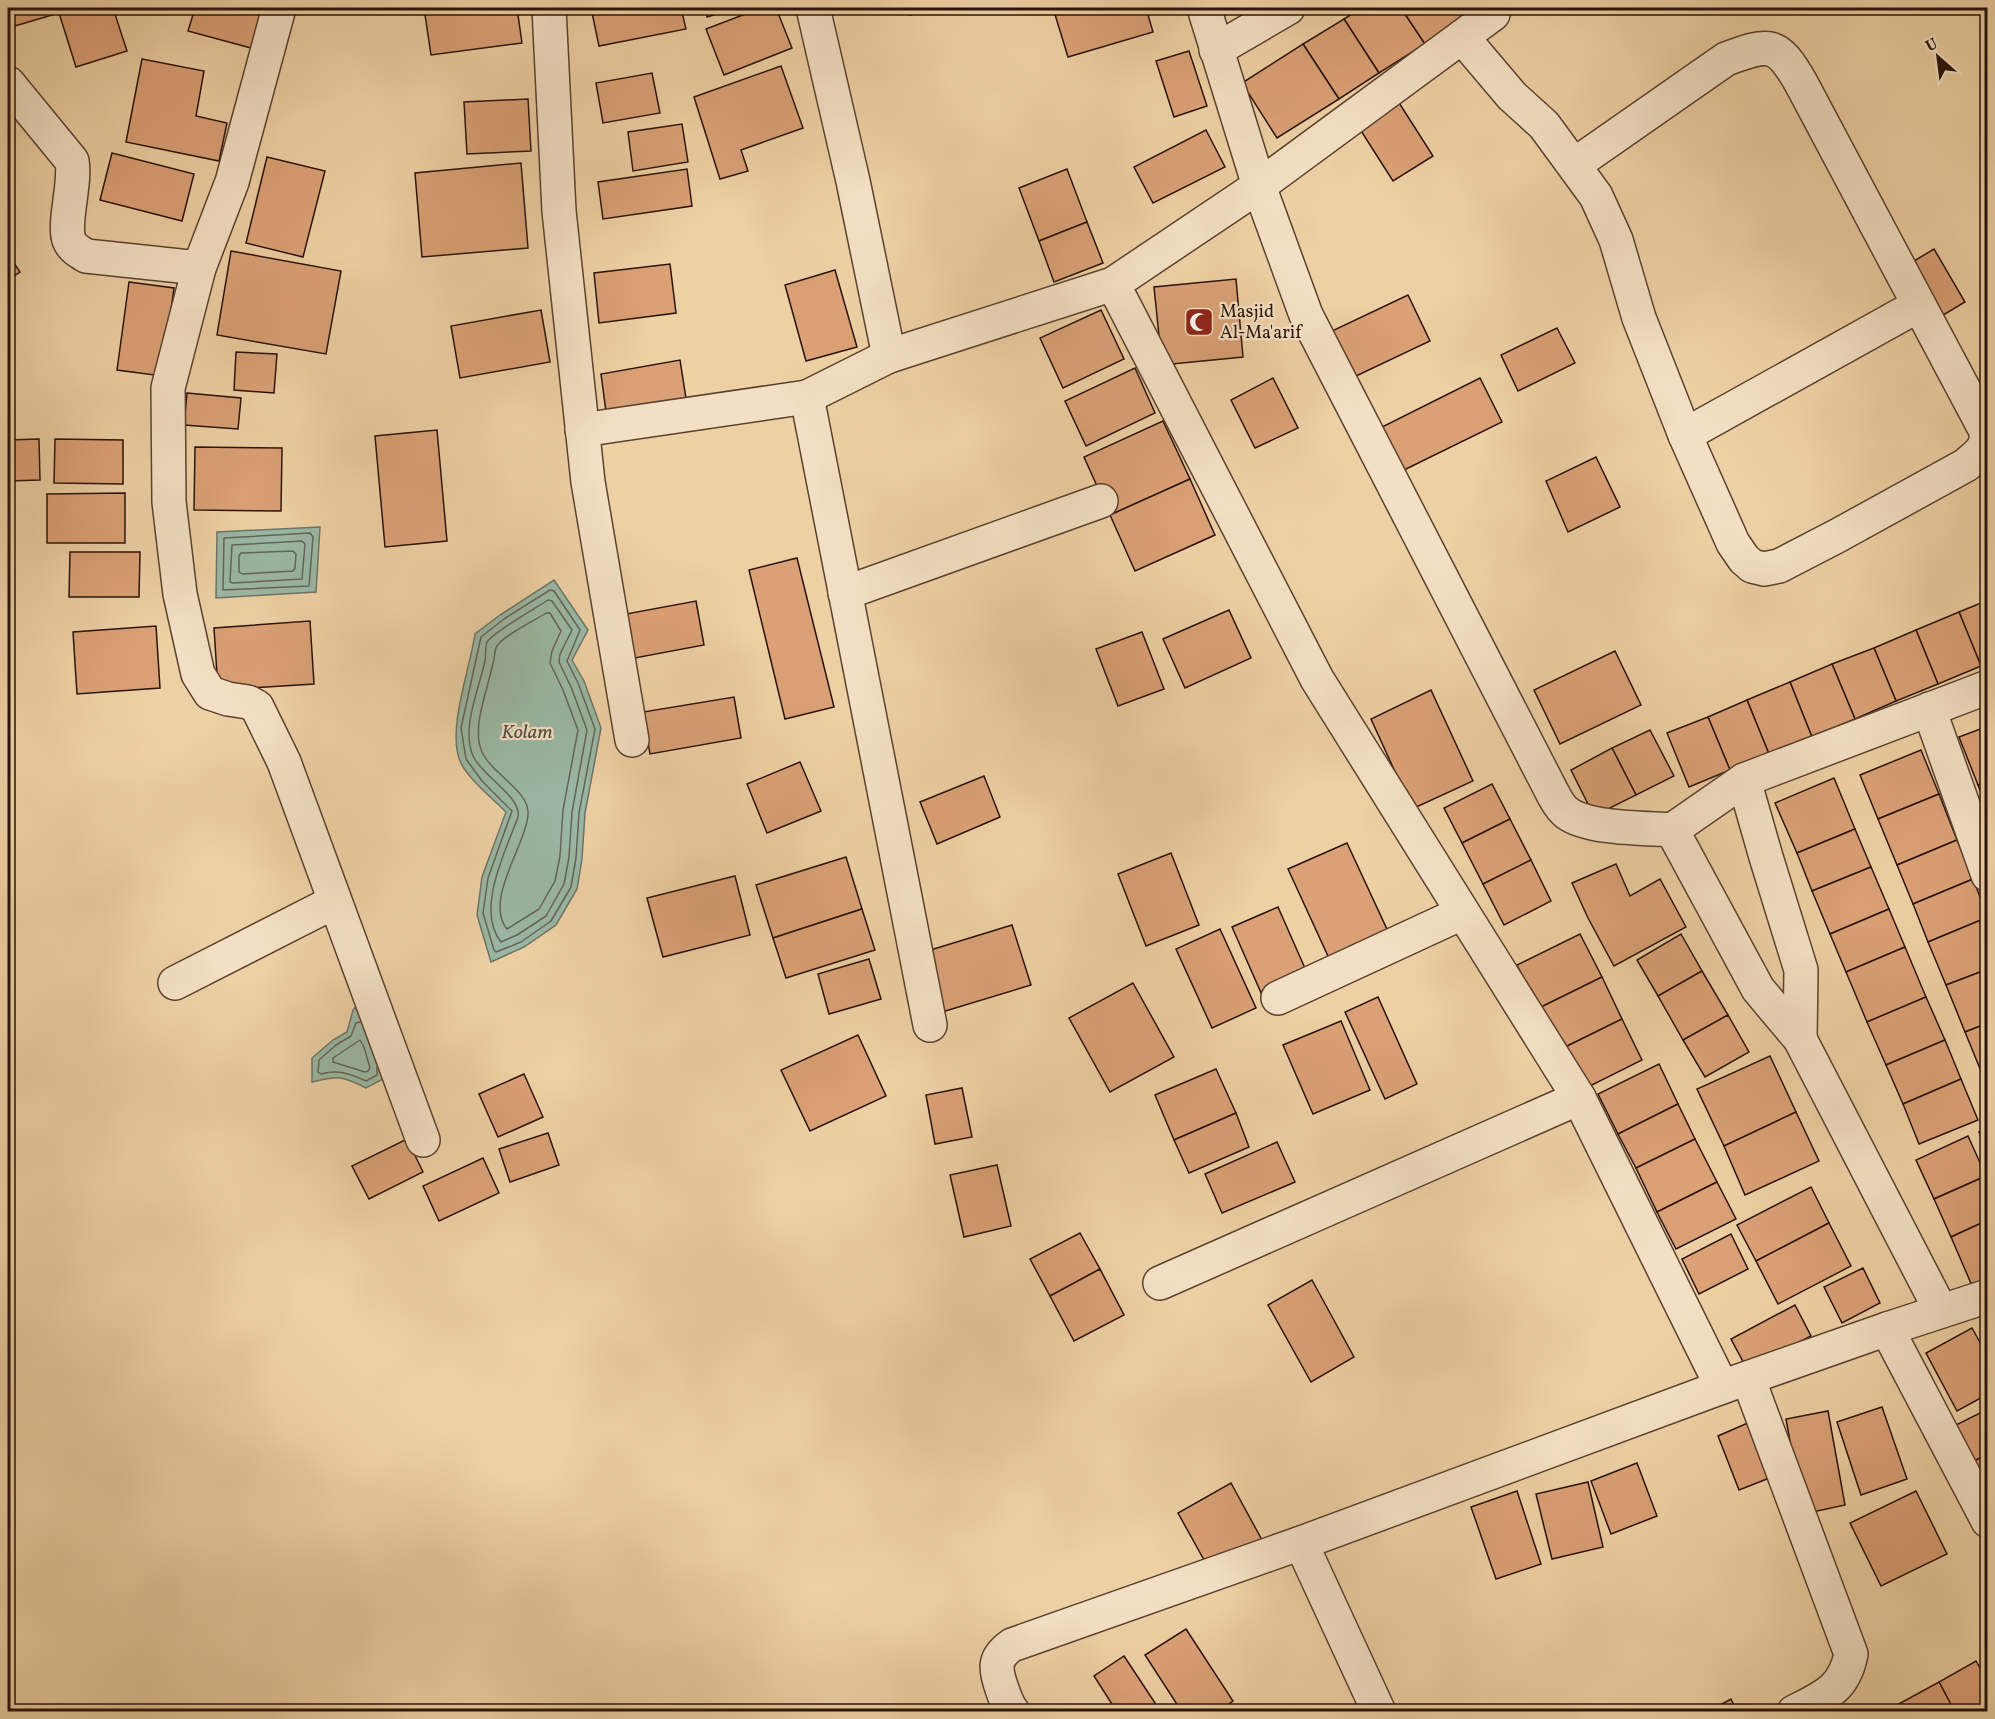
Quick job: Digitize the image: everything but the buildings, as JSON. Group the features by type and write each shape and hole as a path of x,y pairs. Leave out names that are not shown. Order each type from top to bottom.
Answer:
{"street":[{"path":"279,8 232,182 199,268 168,388 169,502 180,594 198,674 210,693 248,702 257,707 284,762 423,1140"},
{"path":"549,8 559,211 582,430 588,482 632,740"},
{"path":"813,8 854,181 889,356"},
{"path":"1204,8 1259,186 1306,315 1561,808 1577,819 1592,823 1672,830 1744,780 1988,687"},
{"path":"1216,50 1288,8"},
{"path":"582,430 807,397 889,356 1113,284 1259,186 1493,14"},
{"path":"1462,37 1512,96 1544,125 1596,196 1616,240 1639,318 1685,435 1733,543 1752,566 1764,569 1779,566 1966,465 1983,451 1988,441 1986,431 1801,83 1780,52 1769,47 1753,49 1726,59 1574,165"},
{"path":"8,83 72,160 74,172 68,223 69,240 74,248 86,256 199,268"},
{"path":"1113,284 1317,679 1579,1098 1735,1383 1851,1654 1848,1672 1828,1695 1794,1712"},
{"path":"1685,435 1919,305"},
{"path":"807,397 930,1024"},
{"path":"845,593 1101,501"},
{"path":"1929,709 1988,875"},
{"path":"1744,780 1801,970 1800,1038"},
{"path":"1672,830 1758,989 1800,1038 1941,1311"},
{"path":"175,983 334,902"},
{"path":"1278,998 1462,913"},
{"path":"1160,1283 1579,1098"},
{"path":"1003,1708 996,1666 1001,1652 1012,1645 1301,1543 1735,1383 1988,1296"},
{"path":"1887,1329 1988,1521"},
{"path":"1301,1543 1380,1712"}],"water":[{"path":"320,527 316,592 216,598 217,532"},
{"name":"Kolam","path":"554,580 588,630 572,660 584,681 601,728 585,813 582,859 577,889 556,925 524,947 491,962 477,915 482,877 506,812 474,781 460,761 456,733 458,716 475,634"},
{"path":"358,1004 383,1079 366,1088 340,1078 312,1082 312,1058 333,1040 347,1032 353,1010"}],"place":[{"name":"Masjid Al-Ma'arif","path":"1199,322"}]}
